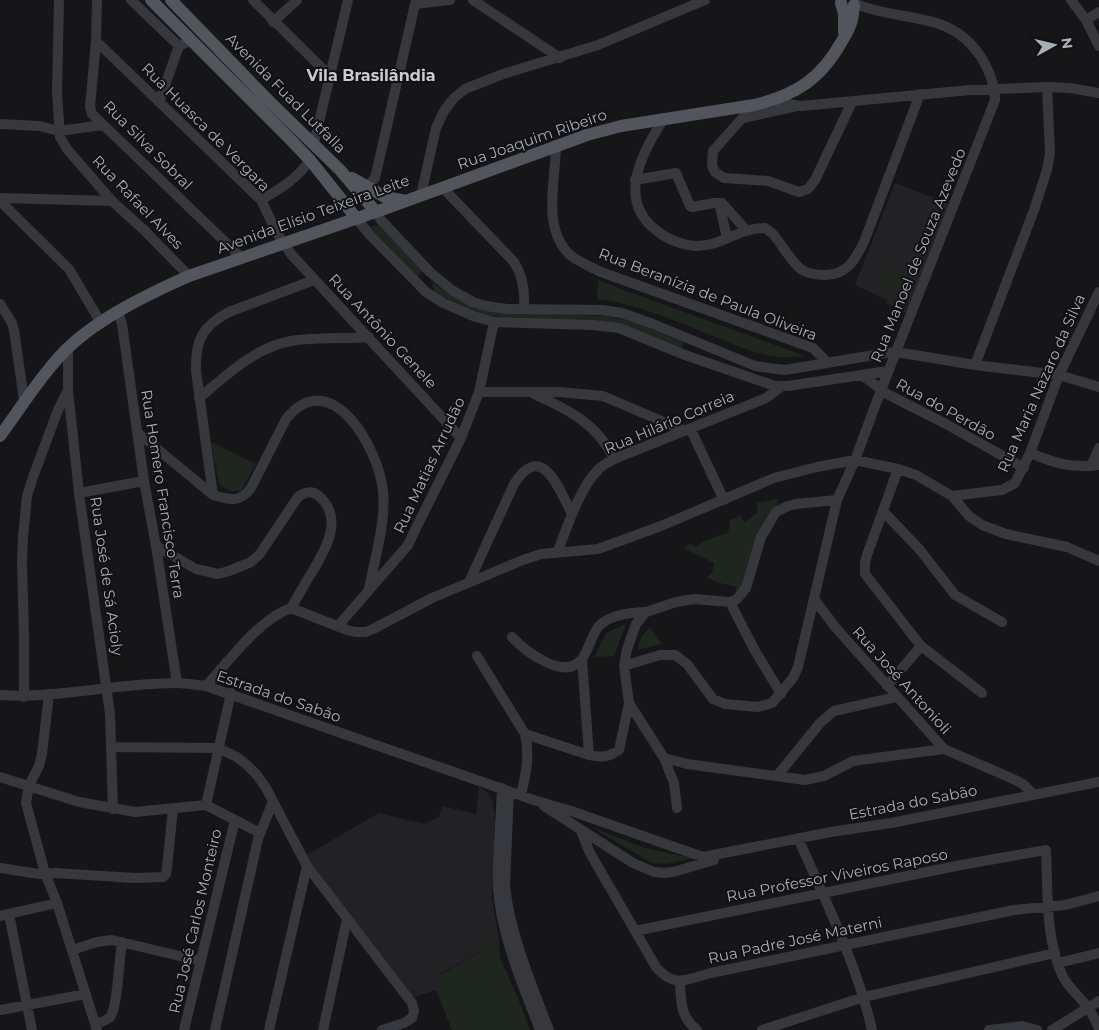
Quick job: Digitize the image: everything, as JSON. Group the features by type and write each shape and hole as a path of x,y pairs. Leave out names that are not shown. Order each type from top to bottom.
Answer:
{"main road":[{"name":"Avenida Fuad Lutfalla","path":"151,0 310,160 356,218"},
{"name":"Avenida Fuad Lutfalla","path":"171,0 180,5 314,143 376,212"},
{"path":"839,2 849,6 857,3"},
{"path":"839,2 845,22 843,40"},
{"path":"798,90 826,67 835,55 852,22 857,3"},
{"name":"Rua Joaquim Ribeiro","path":"421,195 587,135 664,118 754,105 798,90"},
{"path":"274,123 279,118 286,116"},
{"path":"340,170 386,197 406,201"},
{"name":"Avenida Elísio Teixeira Leite","path":"0,436 50,366 68,348 118,311 189,276 421,195"}],"street":[{"name":"Rua Rafael Alves","path":"59,0 57,92 60,137 67,149 112,201 189,276"},
{"name":"Rua Silva Sobral","path":"97,0 96,41 90,111 94,117 242,258"},
{"path":"131,0 179,46"},
{"path":"253,0 273,22 330,76"},
{"path":"273,22 297,0"},
{"path":"314,143 348,0"},
{"path":"361,184 370,184 375,178 416,2 450,0"},
{"path":"473,0 560,58"},
{"name":"Avenida Elísio Teixeira Leite","path":"421,195 436,128 444,111 454,98 465,89 503,74 598,45 705,0"},
{"path":"1071,0 1086,20 1099,46"},
{"path":"857,3 876,11 935,22 950,28 976,49 986,65 995,89"},
{"path":"1086,20 1099,12"},
{"path":"160,102 179,46 192,40"},
{"name":"Rua Huasca de Vergara","path":"96,41 261,200 283,244"},
{"path":"975,365 1034,210 1047,170 1050,153 1047,87"},
{"name":"Rua Joaquim Ribeiro","path":"773,100 801,106 920,94 1047,87 1070,88 1099,93"},
{"name":"Rua Manoel de Souza Azevedo","path":"781,694 798,667 837,500 855,460 888,371 992,109 995,89"},
{"name":"Rua Joaquim Ribeiro","path":"798,90 803,96 821,103"},
{"path":"664,118 642,158 635,180 640,210 650,226 663,236 696,246 759,228 769,230 803,270 817,275 831,275 845,270 855,260 864,242 920,94"},
{"path":"754,105 713,151 712,166 719,176 736,180 763,180 796,192 803,192 815,180 852,102"},
{"path":"739,122 801,106"},
{"path":"730,109 736,115 739,122"},
{"path":"642,122 653,137"},
{"path":"0,124 39,126 59,131 103,125"},
{"name":"Rua Beranízia de Paula Oliveira","path":"556,145 553,220 555,231 569,254 601,272 813,348 828,363"},
{"path":"261,200 286,186 310,160"},
{"path":"635,180 676,173 690,206 722,203 747,231"},
{"path":"443,188 514,262 520,272 523,285 524,308"},
{"path":"0,199 112,201"},
{"path":"0,199 69,269 101,323"},
{"path":"722,203 720,207 727,238"},
{"path":"376,212 430,272 453,291 473,302 486,306 602,310 622,313 755,366 785,370 886,352 896,352 1059,376 1099,387"},
{"path":"356,218 417,283 443,303 473,316 494,322 593,325 619,328 685,355 767,384 782,386 888,371"},
{"name":"Rua Antônio Genele","path":"283,244 461,438"},
{"path":"417,283 430,272"},
{"path":"212,495 199,398 196,358 198,343 207,326 216,319 229,312 314,280"},
{"name":"Rua Maria Nazaro da Silva","path":"952,496 1006,488 1016,483 1024,468 1059,376 1099,292"},
{"path":"0,304 12,323 14,330 24,400"},
{"name":"Rua Homero Francisco Terra","path":"118,311 177,683"},
{"name":"Rua Matias Arrudão","path":"338,626 408,545 461,438 479,392 494,322"},
{"path":"199,398 247,360 268,348 296,340 369,337"},
{"path":"685,355 692,340"},
{"name":"Rua José de Sá Acioly","path":"68,348 68,390 79,493 108,688 112,747 113,809"},
{"name":"Rua do Perdão","path":"861,376 872,381 881,390 1024,468"},
{"name":"Rua Hilário Correia","path":"557,553 572,514 598,469 614,459 766,398 782,386"},
{"path":"24,697 22,553 27,496 32,477 58,410 68,390"},
{"path":"479,392 558,392 603,396 688,429 724,500"},
{"path":"531,392 572,412 591,426 605,442 614,459"},
{"path":"138,433 212,495 224,499 235,499 246,495 286,419 299,406 318,401 336,406 351,418 364,437 382,478 384,509 369,589"},
{"path":"1030,453 1067,466 1095,465 1099,448"},
{"path":"206,686 260,627 282,611 291,608 355,632 366,632 432,598 523,560 541,554 598,549 620,542 774,478 855,460 898,469 916,475 952,496 969,516 982,525 1006,534 1067,547 1098,558"},
{"path":"469,582 514,484 519,475 527,469 536,466 550,473 572,514"},
{"path":"898,469 867,556 864,572 921,646 982,694"},
{"path":"79,493 144,481"},
{"path":"156,546 201,571 218,574 229,571 251,562 259,554 298,498 307,492 316,494 324,500 329,511 332,523 331,533 321,559 291,608"},
{"path":"589,755 582,659 598,627 604,622 625,614 646,612 676,602 694,599 730,602 737,599 744,593 761,538 776,512 796,504 837,500"},
{"path":"883,511 920,550 956,595 1002,622"},
{"name":"Rua José Antonioli","path":"814,599 836,628 886,686 944,749 1023,784 1033,794"},
{"path":"624,666 660,655 671,654 679,657 687,664 710,695 725,704 758,707 772,703 781,694 754,649 730,602"},
{"path":"525,734 589,755 606,757 619,750 629,703 624,666 627,649 636,624 646,612"},
{"path":"512,637 541,660 558,666 571,666 582,659"},
{"path":"886,686 921,646"},
{"path":"477,656 525,734 528,744 528,767 523,796 511,805 508,813"},
{"name":"Estrada do Sabão","path":"0,696 24,697 177,683 206,686 231,693 314,724 537,801 591,817 703,857 798,838 891,823 1099,782"},
{"path":"206,805 231,693"},
{"path":"49,694 42,754 39,766 29,785 26,803 45,873 58,903 96,1027 109,1018 114,1008 122,942"},
{"path":"777,776 820,723 834,711 896,697"},
{"path":"629,703 664,758 674,783 677,808"},
{"path":"112,747 218,748 237,757 257,775 273,801 307,866 412,1003 414,1011 412,1018 404,1023 382,1030"},
{"path":"664,758 687,764 806,780 824,776 853,761 944,749"},
{"path":"0,777 29,785 60,797 135,812 206,805 260,833"},
{"path":"505,789 508,813 505,885 510,918 548,1030"},
{"path":"505,789 498,888 501,912 540,1030"},
{"path":"215,1030 260,833 273,801"},
{"name":"Estrada do Sabão","path":"537,801 631,862 654,872 665,873 686,869 733,852"},
{"path":"0,868 39,874 135,878 165,876 173,808"},
{"path":"591,817 580,819 577,825 590,852 656,968 670,978 680,982 683,1013 690,1025 696,1030"},
{"name":"Rua José Carlos Monteiro","path":"184,1030 235,820"},
{"path":"798,838 823,894 864,997 872,1030"},
{"name":"Rua Professor Viveiros Raposo","path":"635,931 960,865 1046,850 1047,906"},
{"path":"269,1030 307,866"},
{"name":"Rua Padre José Materni","path":"680,982 711,973 843,945 1014,910 1065,905 1099,896"},
{"path":"32,1030 5,915 58,903"},
{"path":"1047,906 1062,975 1088,1007 1099,1028"},
{"path":"323,1030 347,918"},
{"path":"72,950 106,940 122,942 201,961"},
{"path":"762,1030 864,997 1057,958 1099,953"},
{"path":"0,1010 86,994"},
{"path":"1052,1030 1099,1001"},
{"path":"988,1030 1022,1026 1037,1030"}],"shaded area":[{"path":"895,183 950,204 906,313 886,303 887,300 855,285"},
{"path":"378,225 423,271 417,276 370,227"},
{"path":"888,269 906,280 899,293 880,281"},
{"path":"598,280 805,356 780,357 757,353 656,314 612,301 597,299"},
{"path":"431,281 460,301 554,314 607,316 628,320 684,342 682,349 630,328 505,318 478,313 441,298 435,292"},
{"path":"211,442 256,464 241,490 229,490 219,483"},
{"path":"777,499 777,507 745,583 737,596 736,587 716,582 707,577 712,573 714,563 684,548 689,544 696,547 704,541 727,533 730,527 730,520 741,515 744,523 758,512 757,503"},
{"path":"626,624 614,656 594,657 606,633"},
{"path":"650,627 662,644 637,650 642,636"},
{"path":"479,786 487,792 493,802 495,820 492,898 499,941 439,975 444,986 440,989 414,997 305,856 379,813 425,824 439,817 442,806 476,814"},
{"path":"591,827 645,848 691,858 667,864 652,863"},
{"path":"499,941 500,958 530,1030 452,1030 436,990 444,986 439,976"}],"district":[{"name":"Vila Brasilândia","path":"371,75"}]}
